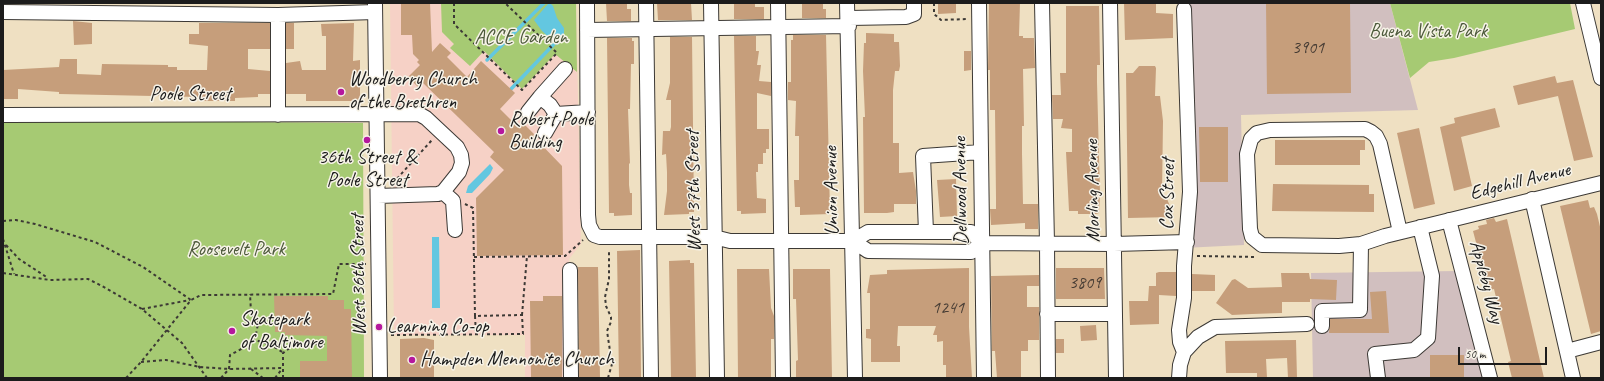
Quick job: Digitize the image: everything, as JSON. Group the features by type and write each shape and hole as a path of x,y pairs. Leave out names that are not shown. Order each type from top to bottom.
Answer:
{"street":[{"path":"587,3 588,238 714,237 730,241 853,241 868,232 971,232 982,243"},
{"path":"646,3 651,378"},
{"name":"West 37th Street","path":"711,3 717,378"},
{"path":"778,3 783,378"},
{"name":"Union Avenue","path":"847,3 849,22 855,378"},
{"path":"587,30 778,28 906,17 914,14 914,3"},
{"name":"Dellwood Avenue","path":"979,3 984,378"},
{"path":"1042,3 1048,378"},
{"name":"Morling Avenue","path":"1110,3 1116,378"},
{"path":"1583,3 1596,31 1601,78"},
{"path":"3,12 278,15 293,9 375,7"},
{"name":"West 36th Street","path":"375,7 380,378"},
{"name":"Cox Street","path":"1180,378 1180,365 1184,352 1180,342 1179,330 1184,298 1190,192 1184,9"},
{"path":"278,15 278,115"},
{"path":"528,112 565,69"},
{"path":"540,98 550,105 556,114"},
{"path":"556,114 588,112"},
{"name":"Poole Street","path":"3,115 419,114 426,118 457,147 462,155 462,163 459,172 443,192"},
{"path":"545,133 556,114"},
{"name":"Edgehill Avenue","path":"1400,232 1380,144 1376,136 1371,132 1365,129 1270,130 1256,133 1251,139 1247,154 1250,229 1255,241 1262,245 1339,246 1361,244 1400,232 1601,183"},
{"path":"926,232 923,156 981,152"},
{"path":"378,196 438,194 443,192 453,201 456,230"},
{"path":"1532,199 1573,378"},
{"name":"Appleby Way","path":"1449,220 1490,378"},
{"path":"1378,378 1375,354 1414,350 1428,338 1432,276 1420,227"},
{"path":"853,241 868,251 971,252 982,243 1114,244 1186,249"},
{"path":"1322,326 1322,312 1360,310 1361,244"},
{"path":"570,270 571,378"},
{"path":"1047,314 1114,314"},
{"path":"1184,352 1198,337 1214,327 1307,324"},
{"path":"1567,351 1601,342"}],"path":[{"path":"454,3 454,24 522,90 557,53 505,3"},
{"path":"934,3 934,14 941,20 973,18"},
{"path":"389,186 434,138"},
{"path":"464,203 473,208 476,334"},
{"path":"3,221 16,220 35,224 95,242 143,267 191,300"},
{"path":"474,257 565,256 588,238"},
{"path":"3,239 14,274"},
{"path":"6,245 19,259 50,280"},
{"path":"608,378 612,364 607,336 611,317 606,306 605,297 609,279 609,247"},
{"path":"1186,249 1258,257"},
{"path":"390,335 523,334 522,315 527,256"},
{"path":"142,309 191,300 201,295 333,294 338,264 366,264"},
{"path":"3,273 50,280 88,279 142,309 182,343 207,378"},
{"path":"221,378 229,369 230,354 247,346 256,334 258,324 251,312 250,294"},
{"path":"126,378 142,362 191,300"},
{"path":"475,316 522,315"},
{"path":"252,339 271,345 284,352"},
{"path":"283,378 282,368 284,352 294,345 327,344"},
{"path":"142,362 166,360 200,367 229,369 282,368"},
{"path":"275,378 282,368"},
{"path":"251,369 263,378"}],"shaded area":[{"path":"390,3 576,3 581,244 569,259 573,378 525,378 525,335 394,335"},
{"path":"1183,3 1390,3 1418,110 1241,115 1244,245 1183,248"},
{"path":"1457,271 1485,378 1313,378 1311,273"}],"green space":[{"name":"ACCE Garden","path":"441,3 576,3 577,72 555,54 522,89 484,51 470,66 450,48 454,44 442,32"},
{"name":"Buena Vista Park","path":"1390,3 1570,3 1575,29 1454,58 1429,62 1410,78"},
{"name":"Roosevelt Park","path":"3,120 363,123 364,378 3,378"}],"water":[{"path":"548,4 553,6 557,18 564,28 564,40 557,45 542,31 534,20"},
{"path":"490,164 493,168 490,174 472,193 466,193 468,186"},
{"path":"432,237 439,237 440,308 432,308"}],"building":[{"name":"Robert Poole Building","path":"401,3 430,3 432,52 440,43 451,53 447,57 467,77 481,61 515,93 500,109 518,127 523,123 534,134 533,136 562,166 563,255 477,256 476,198 504,170 490,157 494,152 422,82 418,87 408,77 420,65 417,62 419,60 413,54 412,35 401,35"},
{"path":"606,3 627,3 627,9 631,9 631,21 607,21"},
{"path":"657,3 691,3 692,20 658,20"},
{"path":"734,3 755,3 755,7 764,7 764,19 734,19"},
{"path":"802,3 823,3 823,9 826,9 826,18 802,18"},
{"path":"938,3 956,3 956,13 938,14"},
{"path":"989,3 1020,3 1019,36 1023,36 1023,38 1034,38 1035,68 1023,69 1023,204 1038,204 1038,229 1025,229 1025,223 991,225 990,209 996,209 996,198 995,110 990,110 990,70 988,70"},
{"path":"1124,3 1156,3 1156,13 1173,14 1173,38 1125,40"},
{"path":"1266,3 1350,3 1351,93 1267,94"},
{"path":"1066,6 1099,6 1100,65 1097,65 1097,82 1100,194 1099,213 1096,214 1078,214 1078,211 1069,211 1066,152 1072,152 1072,129 1061,128 1063,119 1053,119 1052,95 1061,95 1060,73 1066,73"},
{"path":"73,21 92,23 92,44 74,45"},
{"path":"199,23 270,23 270,49 248,49 248,69 270,71 270,94 258,94 258,97 235,98 235,101 200,101 200,97 59,94 59,92 18,89 18,99 3,99 3,70 59,67 60,59 77,59 77,74 101,75 102,64 168,65 168,67 177,67 177,70 207,70 208,46 189,44 189,34 199,34"},
{"path":"286,23 294,23 294,49 286,49"},
{"path":"354,23 353,61 360,60 360,101 306,101 306,94 286,94 286,63 300,61 302,70 326,70 326,36 322,36 321,24"},
{"path":"866,33 894,34 894,42 899,42 900,66 899,71 895,71 893,90 893,143 899,143 899,173 913,172 916,191 916,204 894,204 894,212 887,213 864,213 863,117 865,117 863,71 864,43 866,43"},
{"path":"793,35 826,35 830,214 800,215 800,207 795,207 794,180 799,180 799,136 795,136 796,101 788,100 788,82 791,82 791,40 793,40"},
{"path":"734,36 756,36 756,51 759,51 757,65 761,65 759,81 771,82 771,96 757,93 757,129 769,129 769,149 766,149 766,153 763,153 763,164 758,164 758,172 756,172 757,198 766,199 766,213 741,214 741,211 737,211"},
{"path":"670,37 692,37 694,212 689,212 689,214 664,215 667,191 667,172 666,154 662,155 663,131 670,131 671,127 671,100 666,100 670,83"},
{"path":"607,38 632,38 632,41 634,41 634,64 631,64 630,109 628,109 630,164 629,163 629,185 630,193 632,193 632,215 614,216 614,213 609,213"},
{"path":"964,51 971,51 971,70 964,71"},
{"path":"1139,66 1155,66 1156,68 1155,96 1160,96 1163,121 1162,195 1166,196 1174,217 1128,218 1126,73 1133,73"},
{"path":"1555,76 1557,83 1573,80 1593,157 1574,161 1558,96 1518,105 1513,86"},
{"path":"1495,108 1500,127 1461,137 1472,186 1454,191 1440,127 1455,123 1454,118"},
{"path":"1199,127 1228,127 1228,182 1200,182"},
{"path":"1419,128 1435,204 1414,209 1397,133"},
{"path":"1275,140 1365,140 1365,150 1360,150 1360,165 1275,165"},
{"path":"956,179 957,216 940,217 937,180"},
{"path":"1273,184 1369,185 1369,194 1374,194 1374,212 1272,211"},
{"path":"1588,200 1590,208 1594,207 1597,214 1601,231 1601,331 1591,334 1560,206"},
{"path":"1494,218 1496,222 1507,219 1544,378 1512,378 1508,362 1511,361 1494,289 1490,290 1487,284 1473,231 1479,229 1478,226 1487,224 1486,220"},
{"path":"640,250 641,378 619,378 617,251"},
{"path":"690,260 690,263 694,263 696,377 671,378 669,261"},
{"path":"578,267 598,267 600,378 579,378"},
{"path":"969,268 969,327 972,378 946,378 946,365 943,365 943,341 937,342 937,335 933,335 936,326 898,326 897,346 900,346 900,362 871,362 871,339 866,338 866,329 870,329 870,293 867,293 870,275 887,274 887,270"},
{"path":"1056,268 1104,268 1105,299 1056,299"},
{"path":"737,269 769,269 771,308 774,316 774,339 771,339 771,378 738,378"},
{"path":"793,269 830,269 832,378 796,378 796,361 798,360 796,299 793,299"},
{"path":"1176,272 1176,296 1159,295 1159,324 1130,325 1129,301 1148,301 1149,286 1156,286 1156,273"},
{"path":"1281,273 1309,273 1310,279 1337,280 1336,300 1310,299 1310,302 1282,302 1282,313 1232,315 1216,303 1232,280 1235,279 1248,288 1282,287"},
{"path":"1192,274 1215,275 1215,291 1192,291"},
{"path":"1039,275 1039,286 1027,286 1027,307 1039,307 1039,340 1028,340 1028,351 1021,351 1021,378 997,378 995,351 992,351 991,276"},
{"path":"1386,291 1389,333 1329,333 1330,319 1372,319 1370,292"},
{"path":"274,296 328,296 328,300 344,300 344,309 351,309 352,378 300,378 300,361 327,361 327,336 285,335 285,332 275,332"},
{"path":"543,296 562,296 562,378 531,378 530,301 543,301"},
{"path":"1096,325 1097,340 1081,341 1080,326"},
{"name":"Hampden Mennonite Church","path":"424,338 434,340 434,378 400,378 400,339"},
{"path":"1056,339 1064,339 1064,353 1056,353"},
{"path":"1296,340 1297,378 1288,378 1287,358 1266,359 1267,378 1257,378 1257,373 1226,373 1225,341"},
{"path":"1430,355 1464,355 1464,378 1430,378"}],"waterway":[{"path":"487,60 544,3"},
{"path":"511,89 554,44"}],"place":[{"name":"Woodberry Church of the Brethren","path":"341,92"},
{"name":"Robert Poole Building","path":"501,131"},
{"name":"36th Street & Poole Street","path":"367,140"},
{"name":"Learning Co-op","path":"379,327"},
{"name":"Skatepark of Baltimore","path":"232,331"},
{"name":"Hampden Mennonite Church","path":"412,360"}]}
